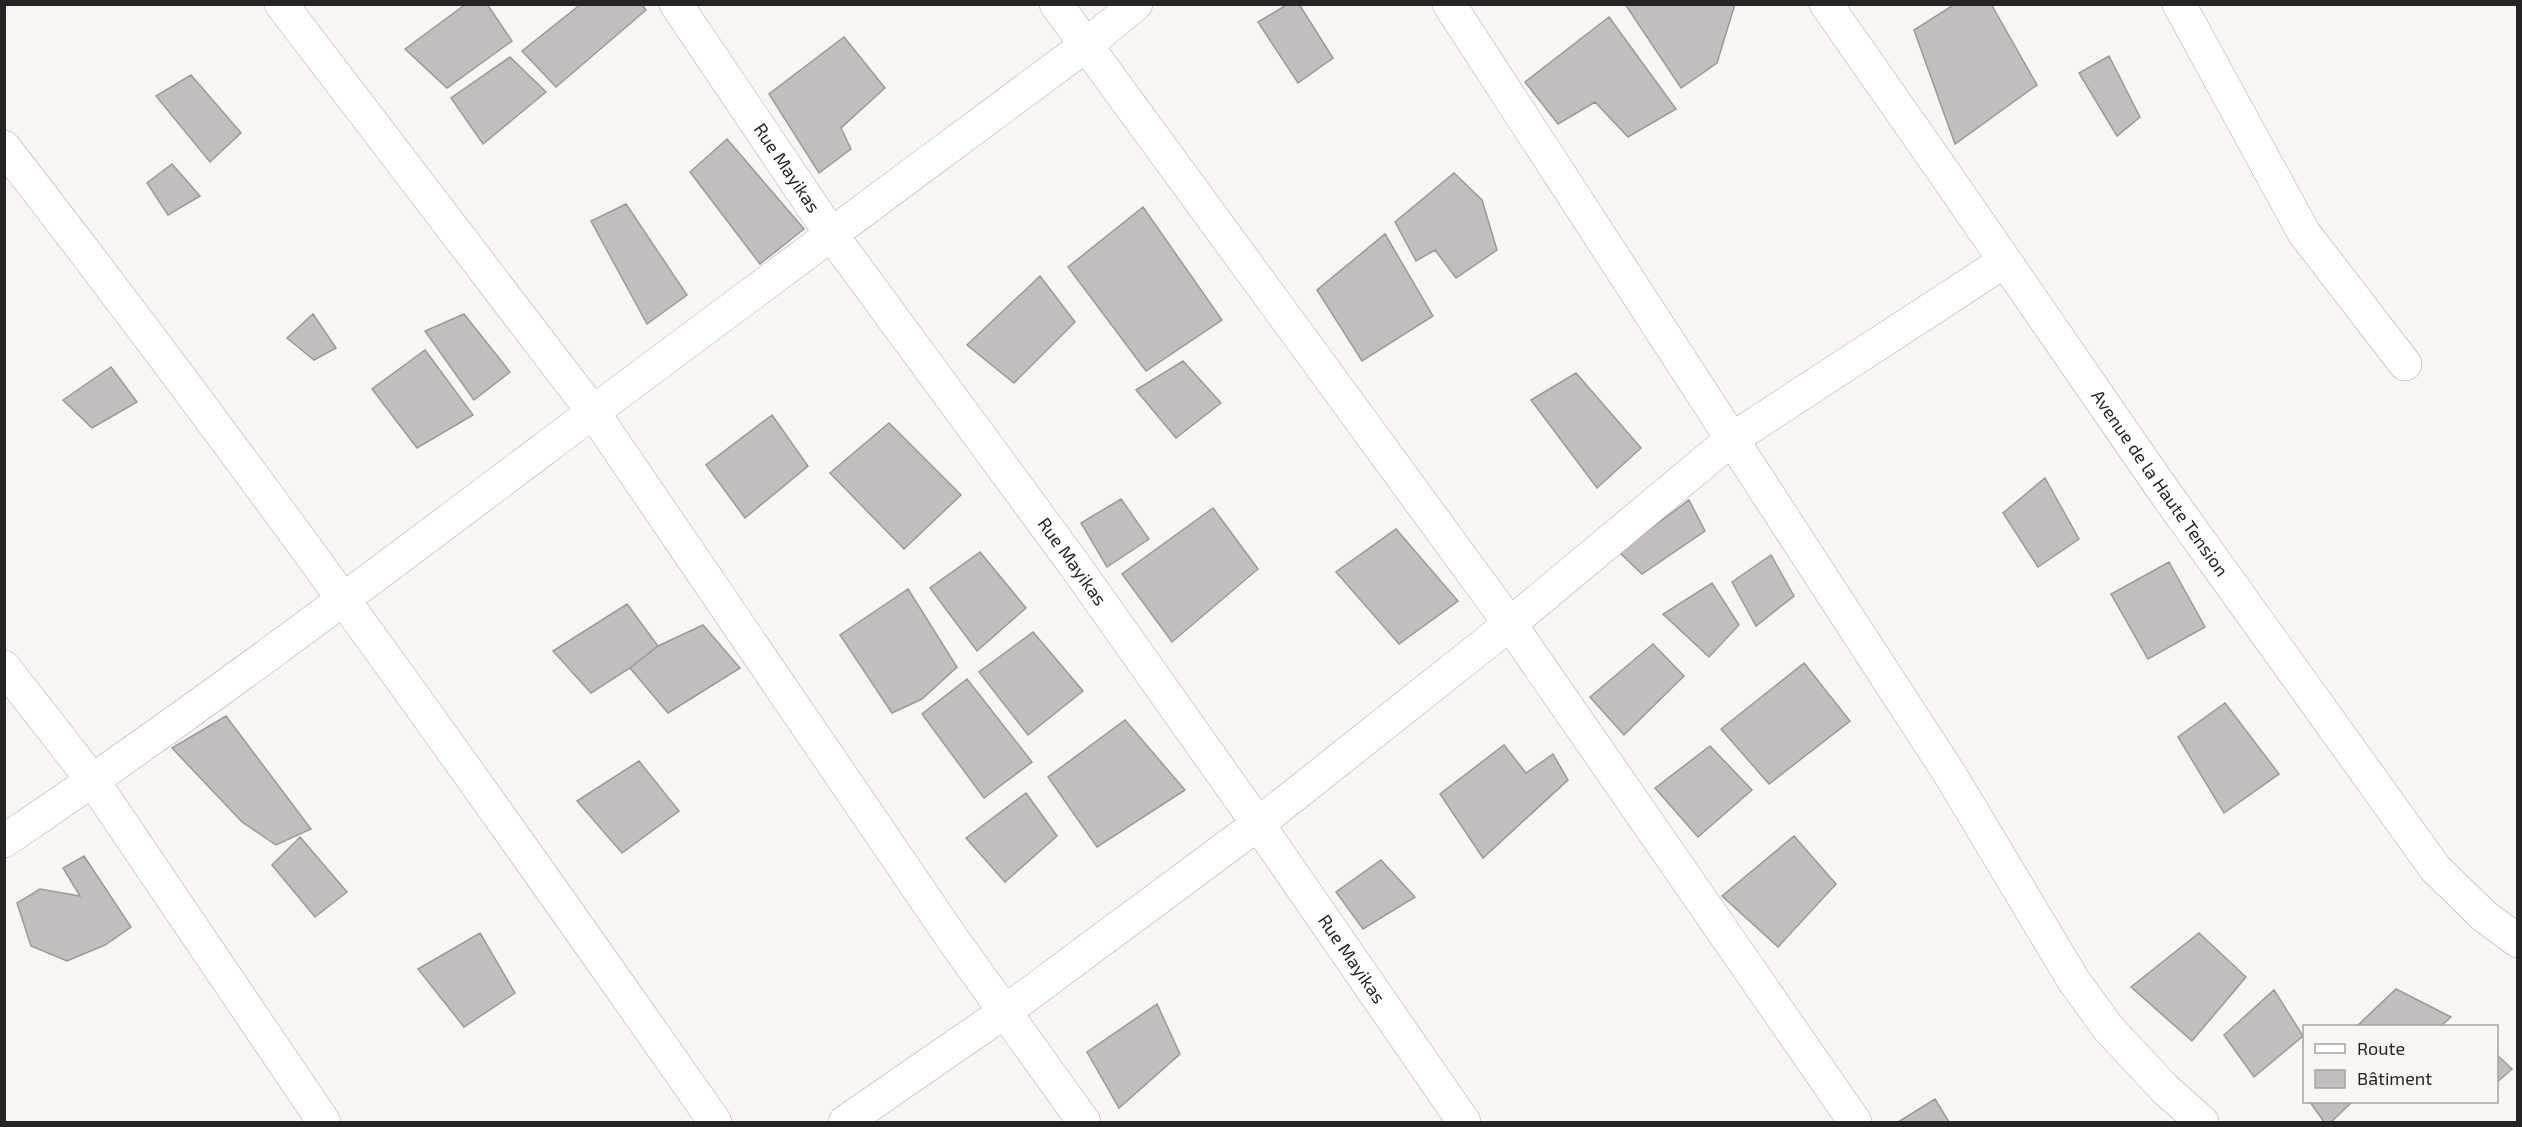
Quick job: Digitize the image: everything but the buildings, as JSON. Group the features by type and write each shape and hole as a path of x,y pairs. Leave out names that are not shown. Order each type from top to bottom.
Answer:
{"street":[{"path":"280,4 593,412 954,941 1084,1122"},
{"name":"Rue Mayikas","path":"676,4 831,234 1076,567 1258,824 1464,1122"},
{"path":"1056,4 1510,624 1855,1122"},
{"path":"4,841 93,781 345,600 593,412 1085,46 1136,4"},
{"path":"1449,4 1951,776 2074,981 2109,1029 2165,1089 2202,1122"},
{"name":"Avenue de la Haute Tension","path":"1826,4 2161,487 2435,868 2483,915 2517,941"},
{"path":"2180,4 2304,233 2405,364"},
{"path":"4,147 345,600 514,834 715,1122"},
{"path":"844,1122 1006,1011 1258,824 1510,624 1732,439 2005,261"},
{"path":"4,667 93,781 324,1122"}]}
